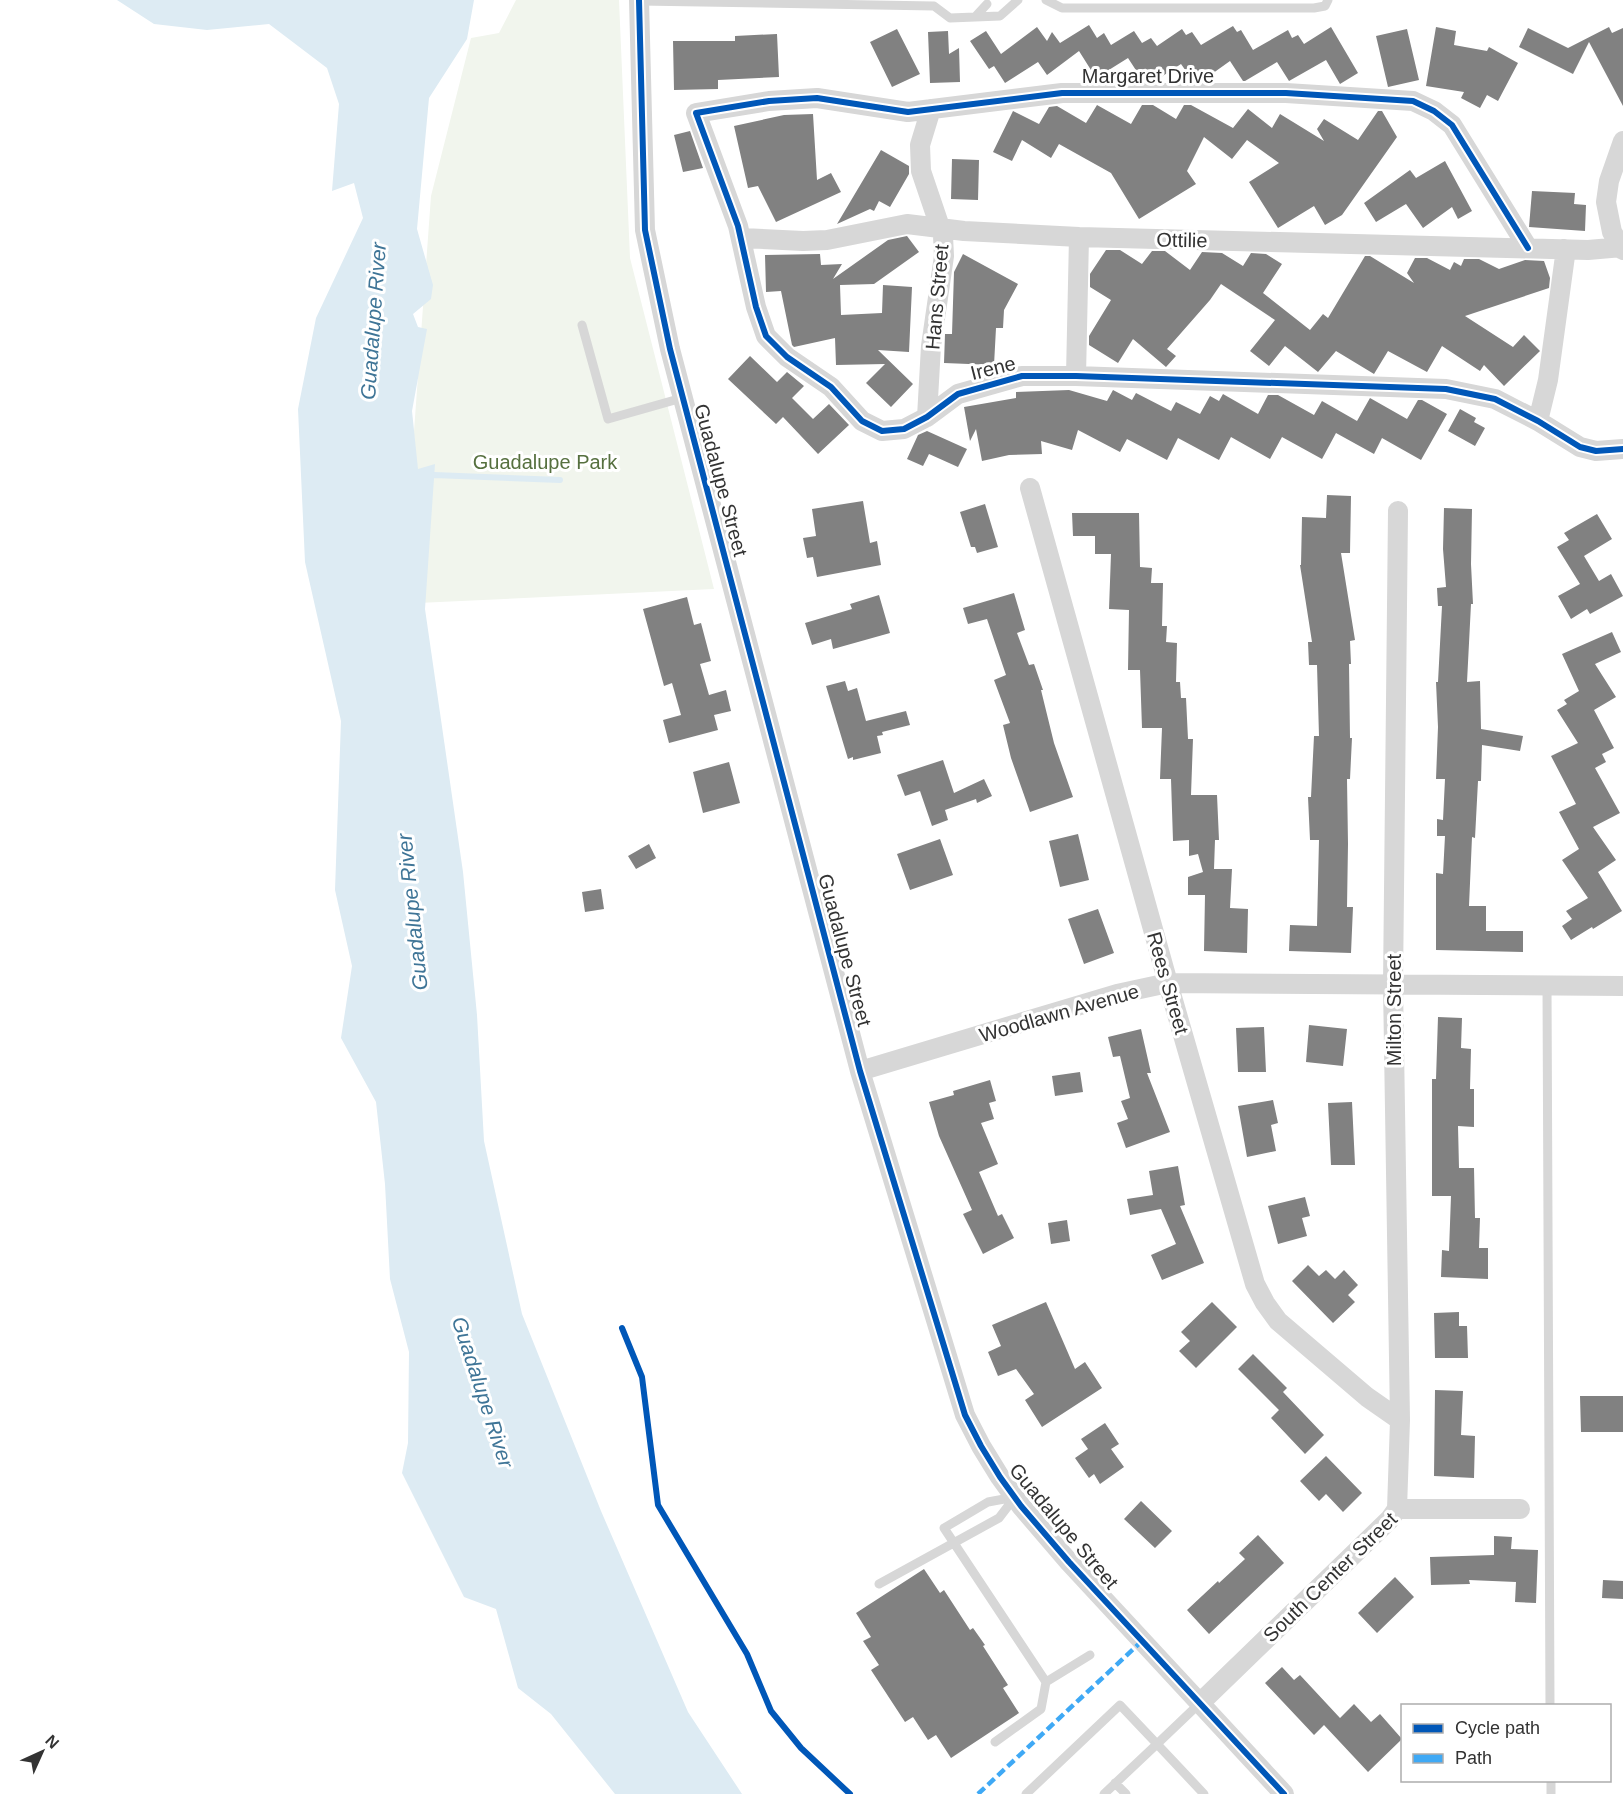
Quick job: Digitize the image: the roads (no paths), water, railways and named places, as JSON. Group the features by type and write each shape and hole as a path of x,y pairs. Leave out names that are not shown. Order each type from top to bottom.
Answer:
{"street":[{"name":"Guadalupe Street","path":"639,0 645,230 670,349 860,1071 965,1415 981,1446 1015,1497 1069,1562 1284,1794"},
{"name":"Margaret Drive","path":"696,113 769,101 817,98 908,112 1062,93 1286,93 1413,101 1434,111 1452,125 1528,248"},
{"name":"Hans Street","path":"927,417 932,346 944,256 943,236 921,171 920,145 931,109"},
{"name":"Irene","path":"696,113 742,238 756,307 766,336 787,357 831,387 862,421 882,431 904,429 927,417 958,394 1006,380 1022,376 1076,376 1446,389 1495,399 1538,421 1580,447 1596,450 1623,449"},
{"path":"1622,248 1612,232 1606,202 1609,181 1623,141"},
{"name":"Ottilie","path":"742,238 827,240 907,224 964,231 1078,237 1588,250 1622,248"},
{"path":"1076,376 1078,237"},
{"path":"1538,421 1548,380 1565,256 1564,249"},
{"name":"Rees Street","path":"1030,488 1168,983 1255,1284 1278,1321 1367,1397 1400,1420"},
{"name":"Milton Street","path":"1397,1509 1400,1420 1393,985 1398,511"},
{"name":"Woodlawn Avenue","path":"860,1071 1117,994 1168,983 1623,986"},
{"name":"South Center Street","path":"1200,1703 1390,1519 1397,1509 1520,1509"}],"lane":[{"path":"639,0 934,6 950,18 1000,16 1018,0"},
{"path":"1046,0 1062,8 1314,8 1324,6 1328,0"},
{"path":"975,17 987,4"},
{"path":"582,325 608,419 682,398"},
{"path":"1547,986 1550,1704"},
{"path":"995,1742 1041,1709 1046,1682 944,1528 988,1502 1015,1497"},
{"path":"879,1584 999,1518 1015,1497"},
{"path":"1046,1682 1090,1654"},
{"path":"1104,1794 1200,1703"},
{"path":"1026,1794 1120,1705 1204,1794"},
{"path":"1115,1783 1126,1794"}],"water":[{"name":"Guadalupe River","path":"117,0 474,0 467,39 429,98 417,229 433,285 431,299 413,314 418,327 427,329 412,411 418,469 435,464 425,609 463,872 477,1015 484,1141 522,1314 601,1511 688,1712 742,1794 615,1794 551,1714 518,1688 496,1609 464,1597 402,1473 408,1443 409,1352 390,1279 385,1184 376,1102 341,1038 352,966 335,890 341,721 305,562 298,409 316,318 363,218 354,183 332,191 339,104 327,68 269,24 207,30 154,24"}],"waterway":[{"path":"429,478 434,475 560,480"}],"park label":[{"name":"Guadalupe Park","path":"545,462"}]}
